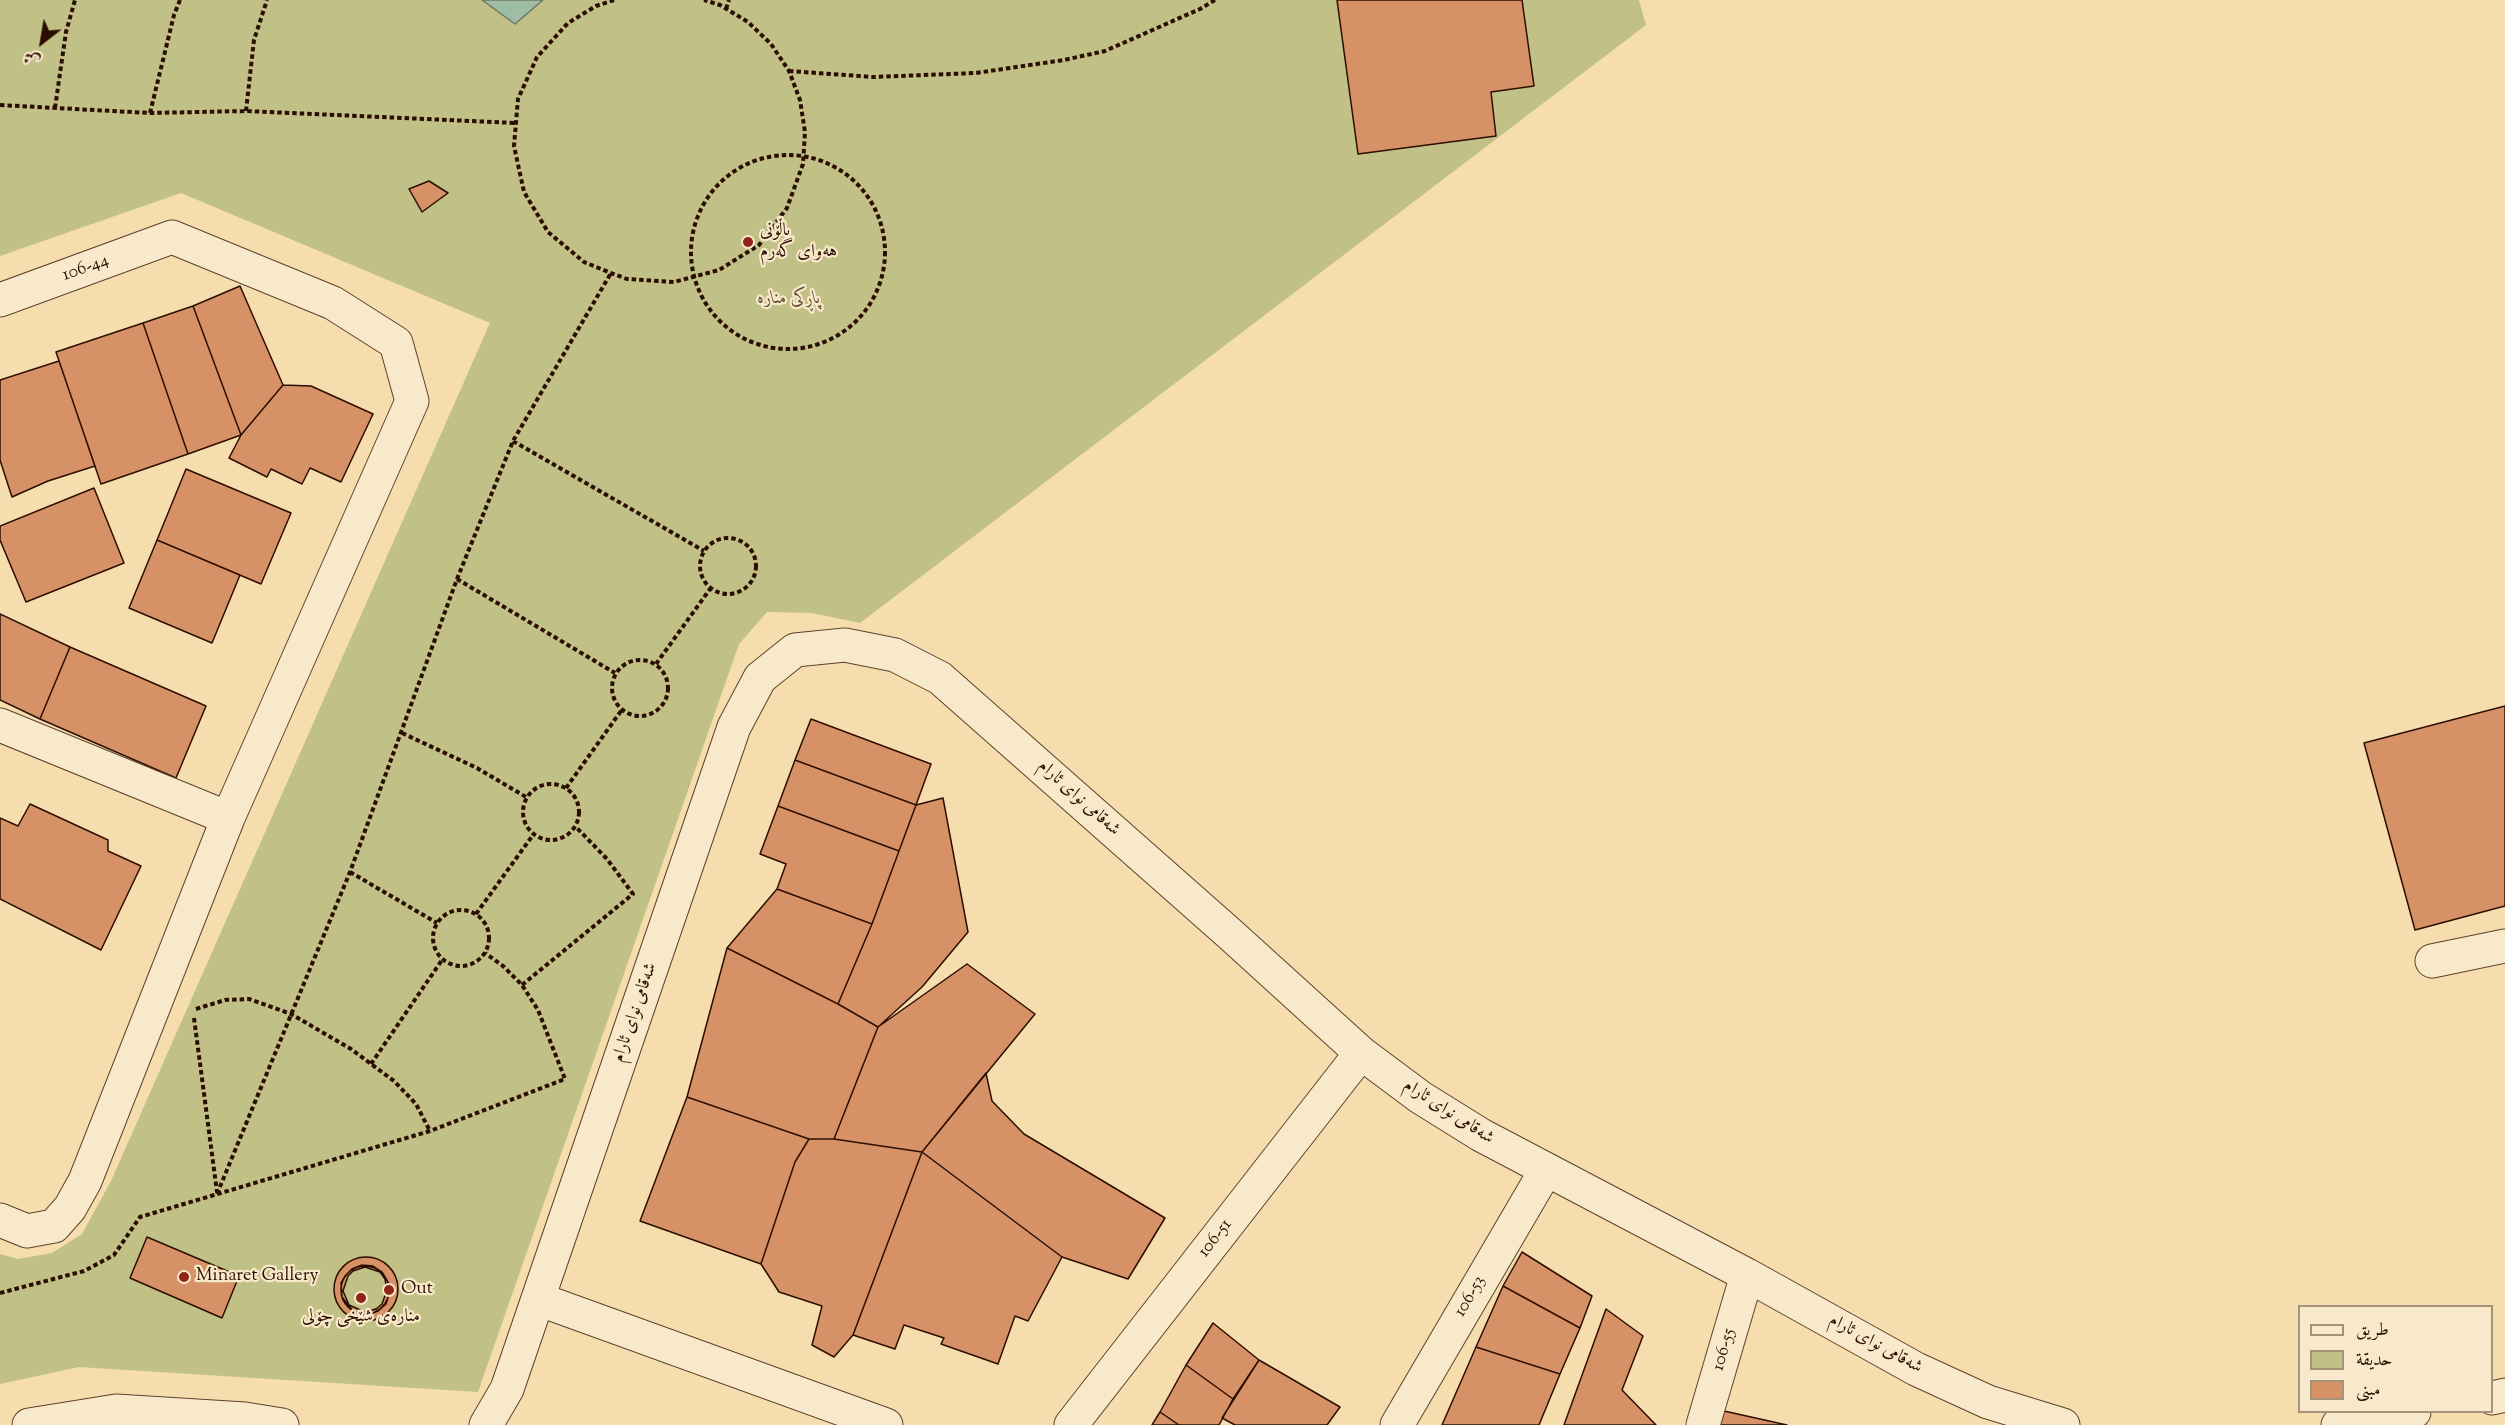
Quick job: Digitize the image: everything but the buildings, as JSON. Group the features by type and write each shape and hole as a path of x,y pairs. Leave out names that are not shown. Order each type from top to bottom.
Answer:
{"street":[{"name":"106-44","path":"0,300 172,237 333,303 396,343 412,401 228,818"},
{"name":"شەقامی نوای ئارام","path":"486,1425 507,1389 734,727 760,678 795,650 845,645 895,655 940,678 1362,1053 1430,1104 1481,1135 1747,1275 1916,1369 1988,1402 2063,1425"},
{"path":"0,725 228,818 85,1181 70,1208 54,1226 27,1231 0,1220"},
{"path":"2432,961 2505,946"},
{"name":"106-51","path":"1071,1425 1362,1053"},
{"name":"106-53","path":"1397,1425 1546,1170"},
{"name":"106-55","path":"1703,1425 1747,1275"},
{"path":"538,1299 886,1425"},
{"path":"28,1425 116,1411 245,1419 282,1425"},
{"path":"2338,1425 2408,1413"}],"path":[{"path":"55,108 66,32 75,0"},
{"path":"150,113 174,15 180,0"},
{"path":"246,111 254,40 267,0"},
{"path":"614,0 596,6 568,23 537,57 518,99 514,146 524,192 548,232 584,262 611,273 627,279 674,282 719,270 759,245 787,208 803,164 806,132 800,100 789,71 771,44 748,22 704,0"},
{"path":"726,9 729,0"},
{"path":"789,71 873,77 976,73 1064,60 1105,51 1190,14 1215,0"},
{"path":"0,105 150,113 246,111 516,123"},
{"path":"803,156 823,161 848,174 867,195 881,220 886,248 884,276 873,302 855,324 831,341 802,350 772,348 743,339 719,321 701,297 695,278 692,268 691,238 700,209 717,185 740,167 767,157 803,156"},
{"path":"217,1194 350,872 457,579 513,441 611,273"},
{"path":"513,441 704,551"},
{"path":"721,538 732,538 742,542 756,559 752,581 745,590 735,594 725,595 710,589 700,573 700,562 704,551 710,543 721,538"},
{"path":"457,579 615,673"},
{"path":"656,664 710,589"},
{"path":"633,660 656,664 667,681 668,692 664,703 657,711 646,716 636,716 621,711 612,695 611,684 615,673 622,665 633,660"},
{"path":"566,788 621,711"},
{"path":"402,733 477,768 526,797"},
{"path":"544,784 566,788 579,805 576,827 568,836 558,840 547,841 533,835 523,819 526,797 534,789 544,784"},
{"path":"522,985 633,894 607,859 576,827"},
{"path":"476,914 533,835"},
{"path":"350,872 437,922"},
{"path":"465,909 476,914 489,930 489,942 485,953 478,961 468,965 458,966 442,960 434,944 433,933 437,922 454,910 465,909"},
{"path":"0,1293 84,1271 114,1255 140,1217 430,1131 565,1079 538,1010 522,985 503,966 485,953"},
{"path":"371,1064 442,960"},
{"path":"217,1194 193,1010 225,1000 249,999 291,1014 351,1049 394,1081 416,1104 430,1131"}],"green space":[{"name":"پاڕکی منارە","path":"0,0 1639,0 1646,25 860,623 812,613 767,612 739,644 478,1392 79,1367 0,1384 0,1254 18,1259 52,1253 82,1234 111,1181 490,323 181,193 0,256"}],"shaded area":[{"path":"482,0 543,0 515,24"}],"place":[{"name":"باڵۆنی هەوای گەرم","path":"748,242"},
{"name":"Minaret Gallery","path":"184,1277"},
{"name":"Out","path":"389,1290"},
{"name":"منارەی شێخی چۆلی","path":"361,1298"}]}
